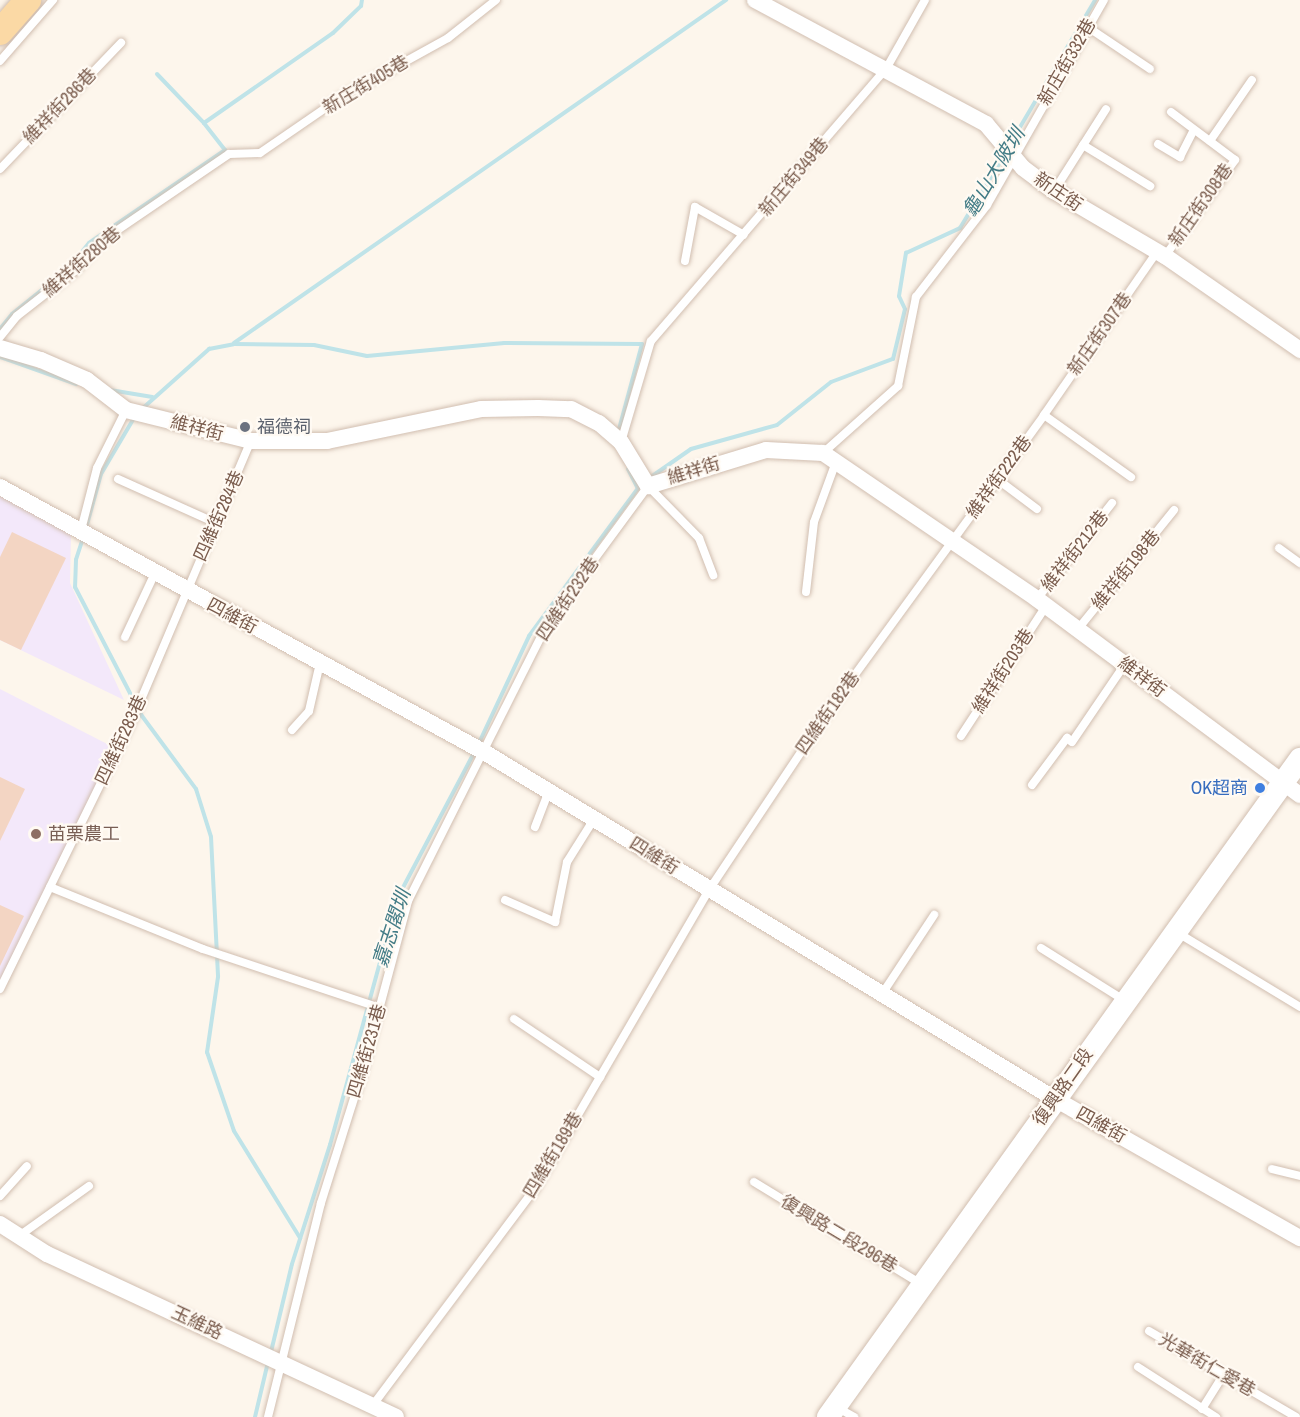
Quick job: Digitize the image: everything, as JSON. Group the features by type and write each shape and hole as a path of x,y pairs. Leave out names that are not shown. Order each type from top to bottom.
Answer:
{"main road":[{"path":"0,32 28,0"}],"street":[{"name":"新庄街","path":"755,0 986,124 1023,168 1054,191 1161,255 1300,350"},
{"name":"維祥街","path":"0,348 42,360 87,380 126,410 251,441 327,441 481,409 537,408 571,409 599,423 621,442 648,486 766,450 830,458 953,540 1078,629 1291,789"},
{"name":"四維街","path":"0,487 81,530 186,591 484,752 1055,1099 1300,1238"},
{"name":"復興路二段","path":"839,1414 923,1285 1125,1000 1176,931 1291,789 1300,759"},
{"name":"玉維路","path":"0,1224 46,1254 283,1362 396,1417"}],"lane":[{"path":"0,61 53,0"},
{"name":"新庄街405巷","path":"229,154 260,153 343,96 448,38 496,0"},
{"name":"新庄街349巷","path":"621,442 651,341 701,286 886,69 925,0"},
{"name":"新庄街332巷","path":"830,458 898,386 916,297 987,205 1086,26 1104,0"},
{"path":"1086,26 1150,69"},
{"name":"維祥街286巷","path":"0,169 121,43"},
{"path":"1210,141 1252,80"},
{"path":"1054,191 1106,109"},
{"name":"新庄街308巷","path":"1161,255 1235,160 1171,112"},
{"path":"1158,144 1180,157 1194,130"},
{"path":"1083,145 1150,186"},
{"name":"維祥街280巷","path":"0,337 17,316 76,270 100,242 229,154"},
{"path":"685,261 695,207 744,235"},
{"name":"新庄街307巷","path":"1044,415 1161,255"},
{"path":"81,530 97,468 126,410"},
{"path":"1044,415 1131,477"},
{"name":"維祥街222巷","path":"953,540 1044,415"},
{"name":"四維街284巷","path":"186,591 251,441"},
{"path":"806,592 814,522 830,458"},
{"path":"118,479 216,523"},
{"path":"997,479 1037,509"},
{"path":"648,486 699,538 713,575"},
{"name":"四維街232巷","path":"484,752 549,621 648,486"},
{"name":"維祥街212巷","path":"1041,603 1112,502"},
{"name":"維祥街198巷","path":"1078,629 1174,510"},
{"name":"四維街182巷","path":"709,890 827,713 953,540"},
{"path":"1280,548 1300,563"},
{"path":"125,637 155,573"},
{"name":"四維街283巷","path":"0,989 134,716 186,591"},
{"name":"維祥街203巷","path":"961,736 1041,603"},
{"path":"292,730 309,711 320,663"},
{"path":"1032,785 1067,738 1072,742 1126,664"},
{"name":"四維街231巷","path":"268,1417 321,1203 380,1008 408,901 484,752"},
{"path":"535,827 549,791"},
{"path":"505,900 555,922 567,862 594,819"},
{"path":"50,887 203,949 380,1008"},
{"name":"四維街189巷","path":"373,1405 536,1186 709,890"},
{"path":"882,994 934,915"},
{"path":"1176,931 1300,1007"},
{"path":"1041,948 1125,1000"},
{"path":"514,1019 600,1077"},
{"path":"0,1196 27,1166"},
{"path":"1272,1169 1300,1176"},
{"name":"復興路二段296巷","path":"754,1182 923,1285"},
{"path":"19,1236 89,1186"},
{"name":"光華街仁愛巷","path":"1149,1331 1296,1417"},
{"path":"1138,1367 1216,1417"},
{"path":"1202,1409 1223,1375"}],"shaded area":[{"path":"0,495 71,533 70,583 124,700 0,640"},
{"name":"苗栗農工","path":"0,689 115,748 0,982"}],"building":[{"path":"12,532 66,558 21,650 0,640 0,557"},
{"path":"0,777 25,789 0,841"},
{"path":"0,905 24,916 0,966"}],"waterway":[{"path":"0,329 12,314 68,269 89,243 225,150 204,123 333,33 361,6 362,0"},
{"path":"234,343 726,0"},
{"name":"龜山大陂圳","path":"1010,144 1095,0"},
{"path":"157,74 204,123"},
{"name":"龜山大陂圳","path":"648,479 691,449 777,425 831,382 893,359 905,309 899,296 906,253 960,228 1005,154"},
{"path":"143,408 209,349 234,344 314,345 367,356 504,343 642,344 618,433"},
{"path":"0,357 76,384"},
{"path":"110,390 152,397"},
{"path":"86,528 101,474 134,418"},
{"path":"628,469 637,487"},
{"name":"嘉志閣圳","path":"478,745 529,636 642,483"},
{"path":"83,538 76,560 75,587 142,716 196,789 211,837 218,977 207,1052 234,1131 300,1238"},
{"name":"嘉志閣圳","path":"271,1352 292,1264 330,1145 398,897 475,751"},
{"name":"嘉志閣圳","path":"255,1417 268,1362"}],"place":[{"name":"福德祠","path":"245,427"},
{"name":"OK超商","path":"1260,788"},
{"name":"苗栗農工","path":"36,834"}]}
